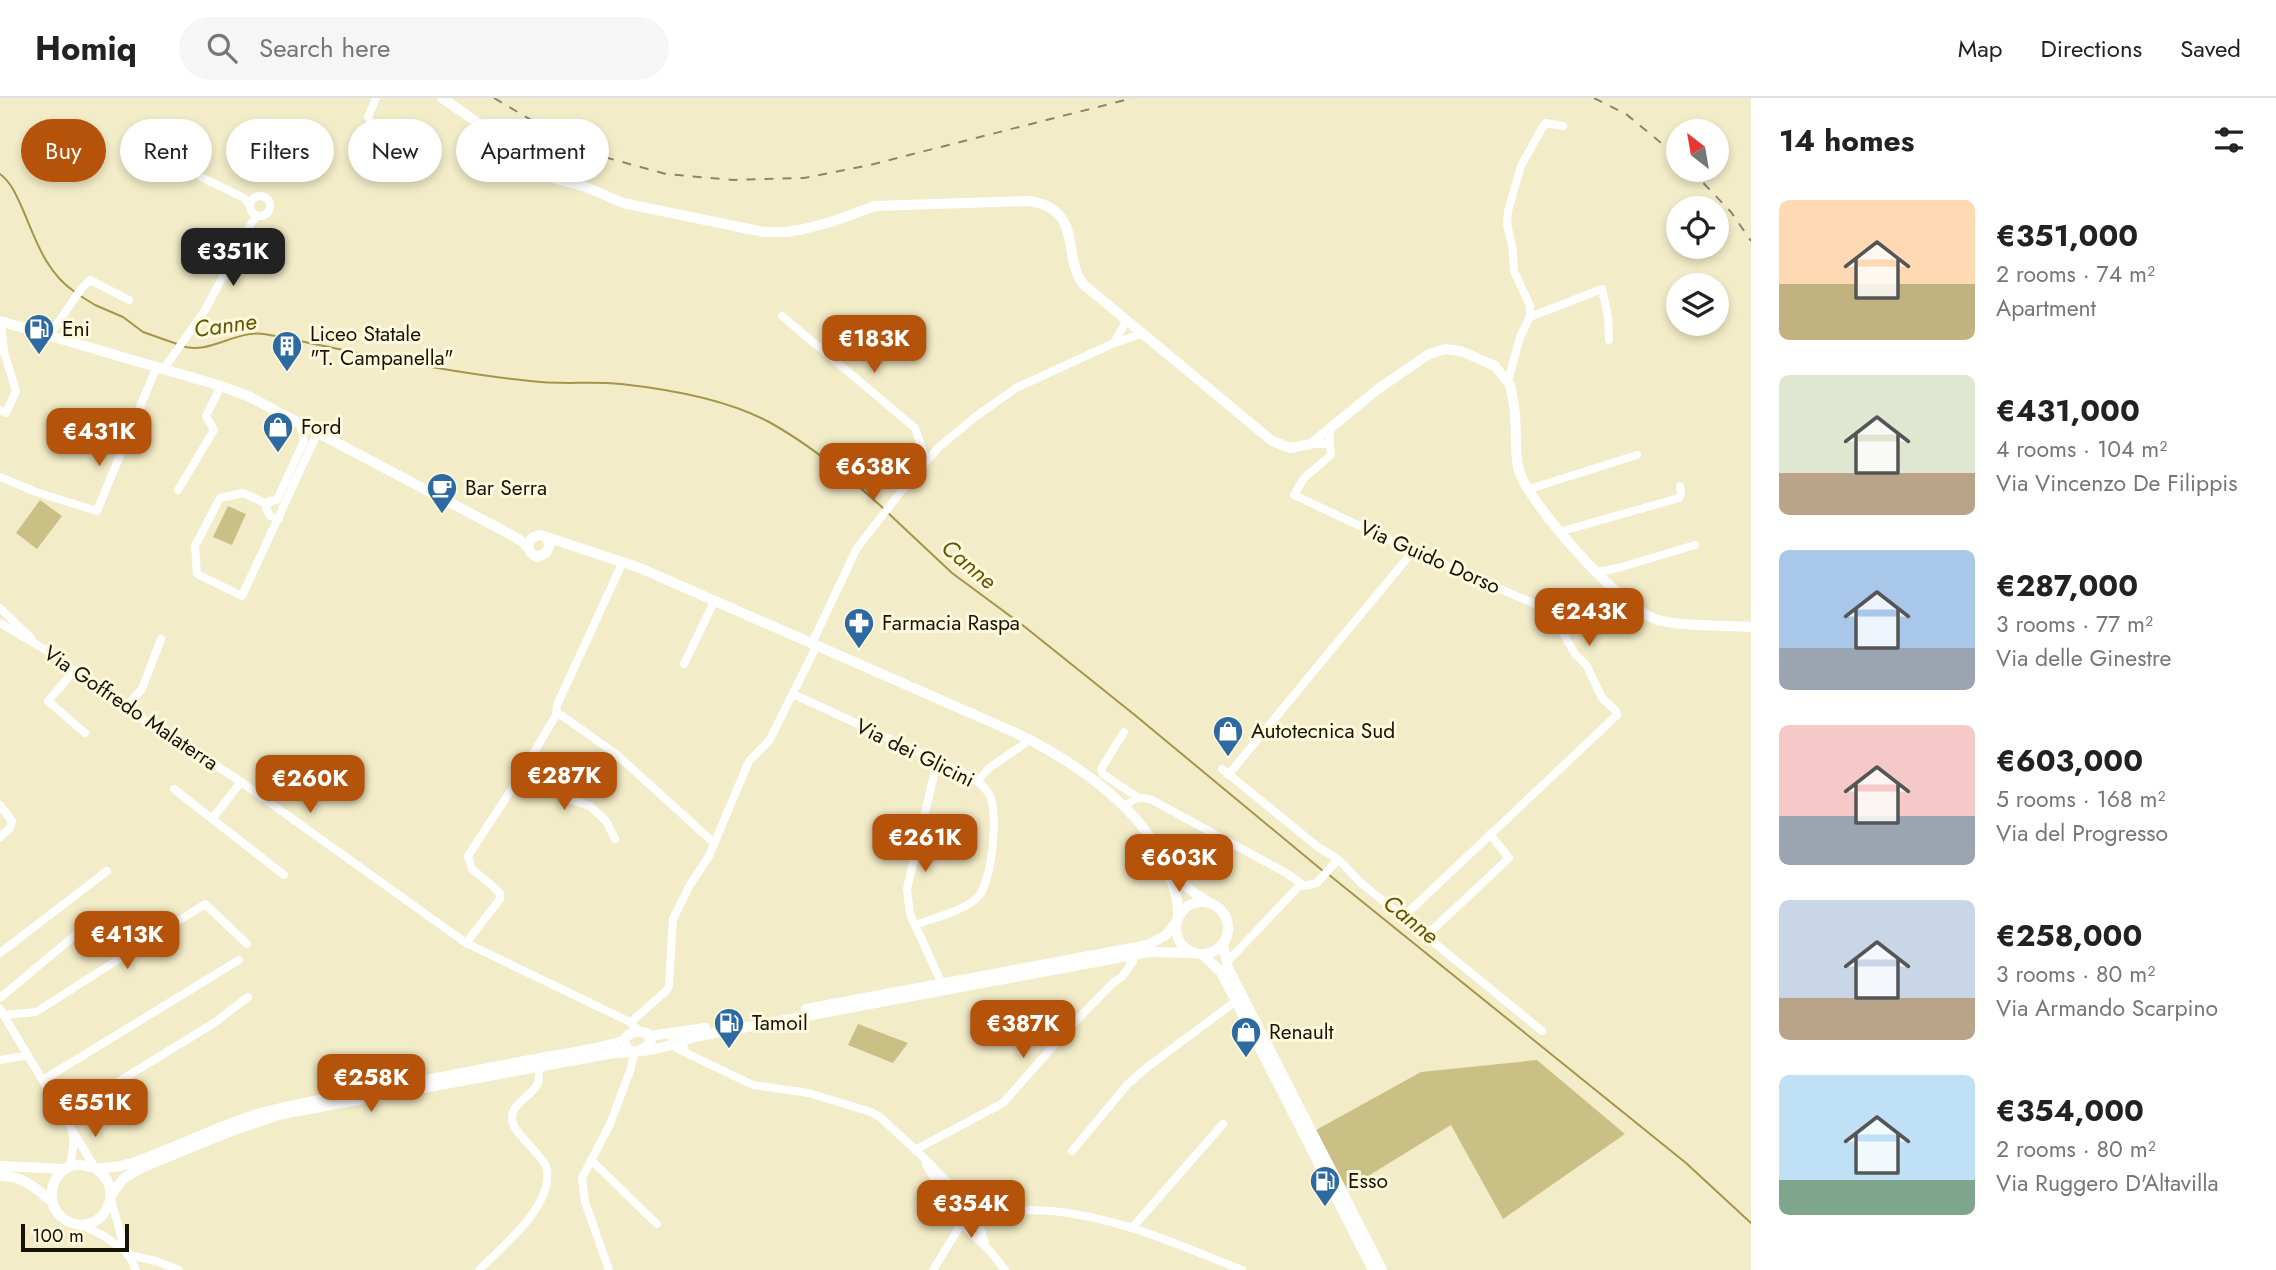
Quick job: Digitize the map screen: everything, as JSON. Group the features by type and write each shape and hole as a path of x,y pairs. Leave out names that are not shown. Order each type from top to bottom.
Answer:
{"street":[{"path":"369,119 376,98"},
{"path":"442,98 515,144 546,176 586,187 623,203 764,232 804,229 875,205 1029,201 1044,204 1055,212 1069,234 1079,278 1141,334 1272,441 1290,448 1330,444 1330,429"},
{"path":"1508,381 1520,337 1530,317 1530,306 1514,271 1507,224 1508,211 1521,166 1542,128 1546,122 1563,126"},
{"path":"0,477 36,492 97,511 159,369 171,358 205,310 251,209 209,182"},
{"path":"49,336 90,280 129,300"},
{"path":"1530,317 1602,289 1608,317 1609,340"},
{"path":"782,316 915,428 926,460"},
{"path":"1115,343 1126,321"},
{"path":"0,410 6,413 16,391 0,322 221,386 250,397 523,542 537,557 562,550 638,574 1039,744 1080,768 1125,807 1152,838 1180,880 1191,891 1217,907 1227,920 1227,936 1223,944 1210,953 1149,952 635,1051 282,1114 226,1133 131,1172 122,1179 103,1214 88,1223 80,1224"},
{"path":"630,1023 667,990 673,919 690,885 709,856 749,761 769,741 793,694 846,569 870,530 926,460 998,400 1048,372 1141,334"},
{"path":"1311,444 1378,389 1429,354 1445,349 1461,351 1495,366 1508,381 1516,417 1518,469 1559,532 1624,598 1655,619 1751,626"},
{"path":"178,490 214,429 206,416 221,386"},
{"path":"279,519 270,516 266,509 270,501 277,500 304,441 300,425"},
{"path":"267,505 243,493 220,498 195,546 197,574 242,596 317,434"},
{"name":"Via Guido Dorso","path":"1330,444 1331,455 1304,478 1294,495 1542,607 1551,614 1575,654 1587,666 1602,698 1617,715 1403,917"},
{"path":"1529,489 1637,455"},
{"path":"1559,532 1679,498 1680,486"},
{"path":"503,531 542,537 640,568 1024,744 1076,773 1130,821 1147,841 1173,884 1178,897 1178,936 1187,949 1198,953 1221,972 1373,1270"},
{"path":"528,548 529,541 542,537"},
{"path":"542,537 550,545 548,552"},
{"path":"1597,572 1695,545"},
{"path":"1413,551 1225,772 1542,1031"},
{"path":"466,943 500,899 497,890 472,869 468,856 556,715 557,705 620,568"},
{"path":"684,664 712,606"},
{"path":"0,608 44,649"},
{"name":"Via Goffredo Malaterra","path":"0,623 44,649 125,707 241,782 466,943 630,1023 631,1036"},
{"path":"125,707 142,689 161,639"},
{"path":"75,671 47,701 85,733"},
{"name":"Via dei Glicini","path":"793,694 978,781 990,797 994,827 988,879 984,890 967,905 915,925"},
{"path":"556,715 561,715 616,754 714,843"},
{"path":"1124,732 1101,769 1103,774 1137,797"},
{"path":"978,781 989,768 1024,744"},
{"path":"937,762 907,889 907,902 942,984"},
{"path":"517,781 590,806 601,816 615,839"},
{"path":"212,819 241,782"},
{"path":"174,789 284,876"},
{"path":"1125,807 1137,797 1143,796 1288,874 1301,884 1309,886 1317,883 1335,862"},
{"path":"0,805 12,821 10,828 0,836"},
{"path":"1427,935 1509,858 1490,834"},
{"path":"0,953 107,871"},
{"path":"1227,962 1301,884"},
{"path":"0,1166 122,1166 224,1126 280,1108 631,1036 694,1030 1148,945 1166,934 1182,912 1195,903 1210,903"},
{"path":"2,1012 36,1012 205,904 247,944"},
{"path":"0,998 86,926"},
{"path":"1223,944 1228,968 1382,1270"},
{"path":"917,1151 998,1107 1011,1096 1070,1027 1122,977 1133,961 1132,955"},
{"path":"43,1080 239,960"},
{"path":"64,1115 214,1023 248,997"},
{"path":"1072,1150 1127,1085 1236,1001"},
{"path":"2,1012 96,1168 107,1180 128,1255 136,1270"},
{"name":"Via Goffredo Malaterra","path":"616,1017 624,1023 631,1036"},
{"path":"665,1033 686,1053 753,1085 809,1093 880,1117 974,1207 982,1238 1005,1270"},
{"path":"631,1036 626,1049 635,1051 648,1046 650,1036"},
{"path":"609,1270 585,1202 583,1172 610,1124 635,1051"},
{"path":"0,1059 28,1055"},
{"path":"479,1270 523,1227 545,1189 546,1166 515,1127 512,1116 539,1082 539,1067"},
{"path":"1132,1228 1223,1124"},
{"path":"52,1202 53,1184 58,1175 68,1168 74,1142 70,1125"},
{"path":"917,1151 953,1213 954,1221 990,1251"},
{"path":"591,1160 657,1224"},
{"path":"0,1176 11,1175 24,1180 52,1202 62,1217 110,1240 128,1255 156,1261 179,1270"},
{"path":"953,1213 958,1204 969,1203"},
{"path":"976,1215 1025,1210 1054,1211 1132,1228 1242,1270"},
{"path":"933,1270 962,1226 973,1223 976,1215"},
{"path":"144,1270 156,1261"}],"shaded area":[{"path":"40,500 62,516 37,549 16,533"},
{"path":"228,506 246,514 232,545 213,537"},
{"path":"858,1024 908,1043 893,1063 848,1045"},
{"path":"1537,1060 1625,1134 1503,1219 1451,1125 1347,1189 1316,1130 1421,1072"}],"waterway":[{"name":"Canne","path":"0,174 14,190 49,266 75,292"},
{"name":"Canne","path":"79,295 123,317 143,332 177,344"},
{"name":"Canne","path":"182,346 202,347 243,335 264,334 486,376 541,382 621,384 697,397 735,407 785,431 829,462 883,508"},
{"name":"Canne","path":"887,512 952,573 1025,627 1136,716 1323,871"},
{"name":"Canne","path":"1328,874 1686,1163 1751,1223"}],"railway":[{"path":"494,98 548,130 604,157 666,174 733,180 804,178 870,165 1133,98"},
{"path":"1594,98 1626,114 1666,147"},
{"path":"1702,182 1731,212 1751,241"}],"place":[{"name":"Eni","path":"39,356"},
{"name":"Liceo Statale \"T. Campanella\"","path":"287,373"},
{"name":"Ford","path":"278,454"},
{"name":"Bar Serra","path":"442,515"},
{"name":"Farmacia Raspa","path":"859,650"},
{"name":"Autotecnica Sud","path":"1228,758"},
{"name":"Tamoil","path":"729,1050"},
{"name":"Renault","path":"1246,1059"},
{"name":"Esso","path":"1325,1208"}]}
